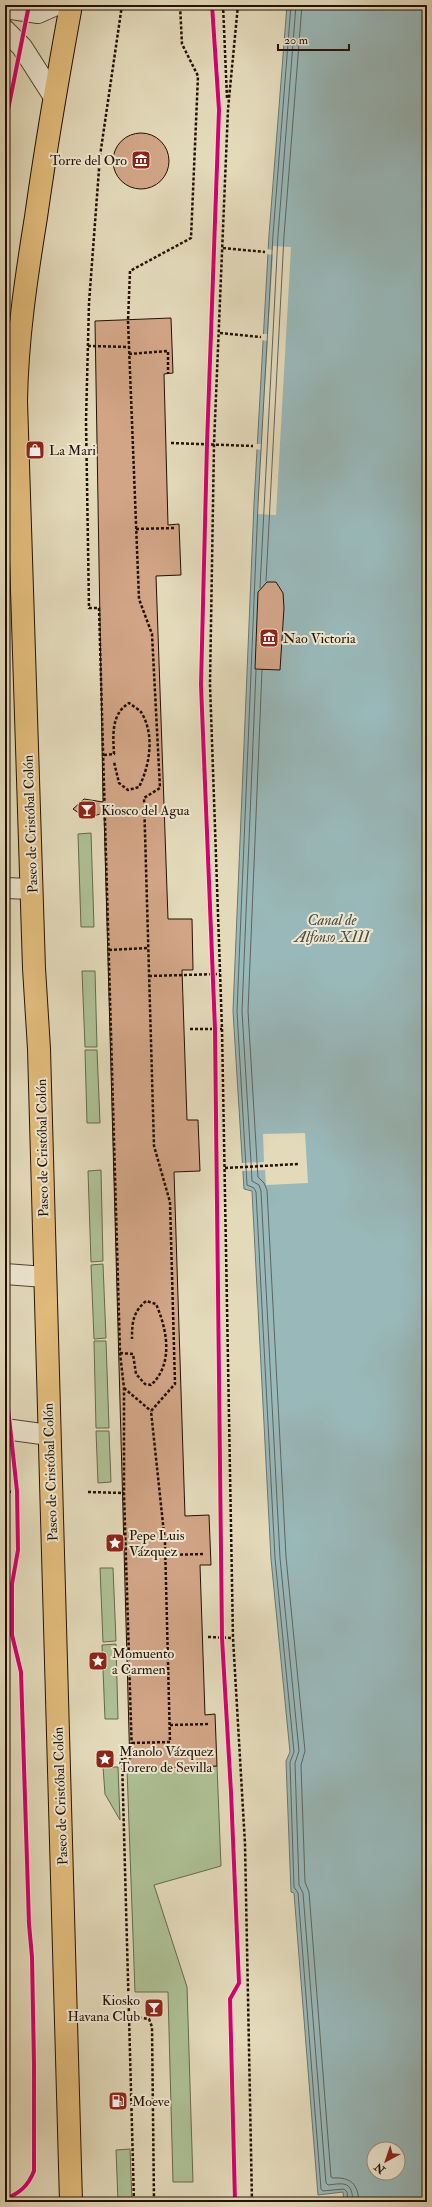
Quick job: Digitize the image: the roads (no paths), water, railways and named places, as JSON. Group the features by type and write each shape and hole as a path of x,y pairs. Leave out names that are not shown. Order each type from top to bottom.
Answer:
{"main road":[{"name":"Paseo de Cristóbal Colón","path":"71,5 54,97 23,304 11,356 12,514 39,1049 71,2202"}],"street":[{"path":"5,8 38,13 56,5"},
{"path":"5,30 22,47 54,97"},
{"path":"5,888 32,889"},
{"path":"5,1274 45,1278"},
{"path":"5,1429 49,1435"}],"water":[{"name":"Canal de Alfonso XIII","path":"287,5 427,5 427,2202 344,2202 343,2192 318,2195 294,1893 291,1892 286,1761 290,1752 271,1559 252,1191 244,1189 233,1011 254,504 269,235"}],"place":[{"name":"Torre del Oro","path":"141,160"},
{"name":"La Mari","path":"35,450"},
{"name":"Nao Victoria","path":"269,638"},
{"name":"Kiosco del Agua","path":"87,810"},
{"name":"Pepe Luis Vázquez","path":"115,1543"},
{"name":"Momuento a Carmen","path":"98,1661"},
{"name":"Manolo Vázquez Torero de Sevilla","path":"105,1759"},
{"name":"Kiosko Havana Club","path":"154,2008"},
{"name":"Moeve","path":"118,2101"}]}
